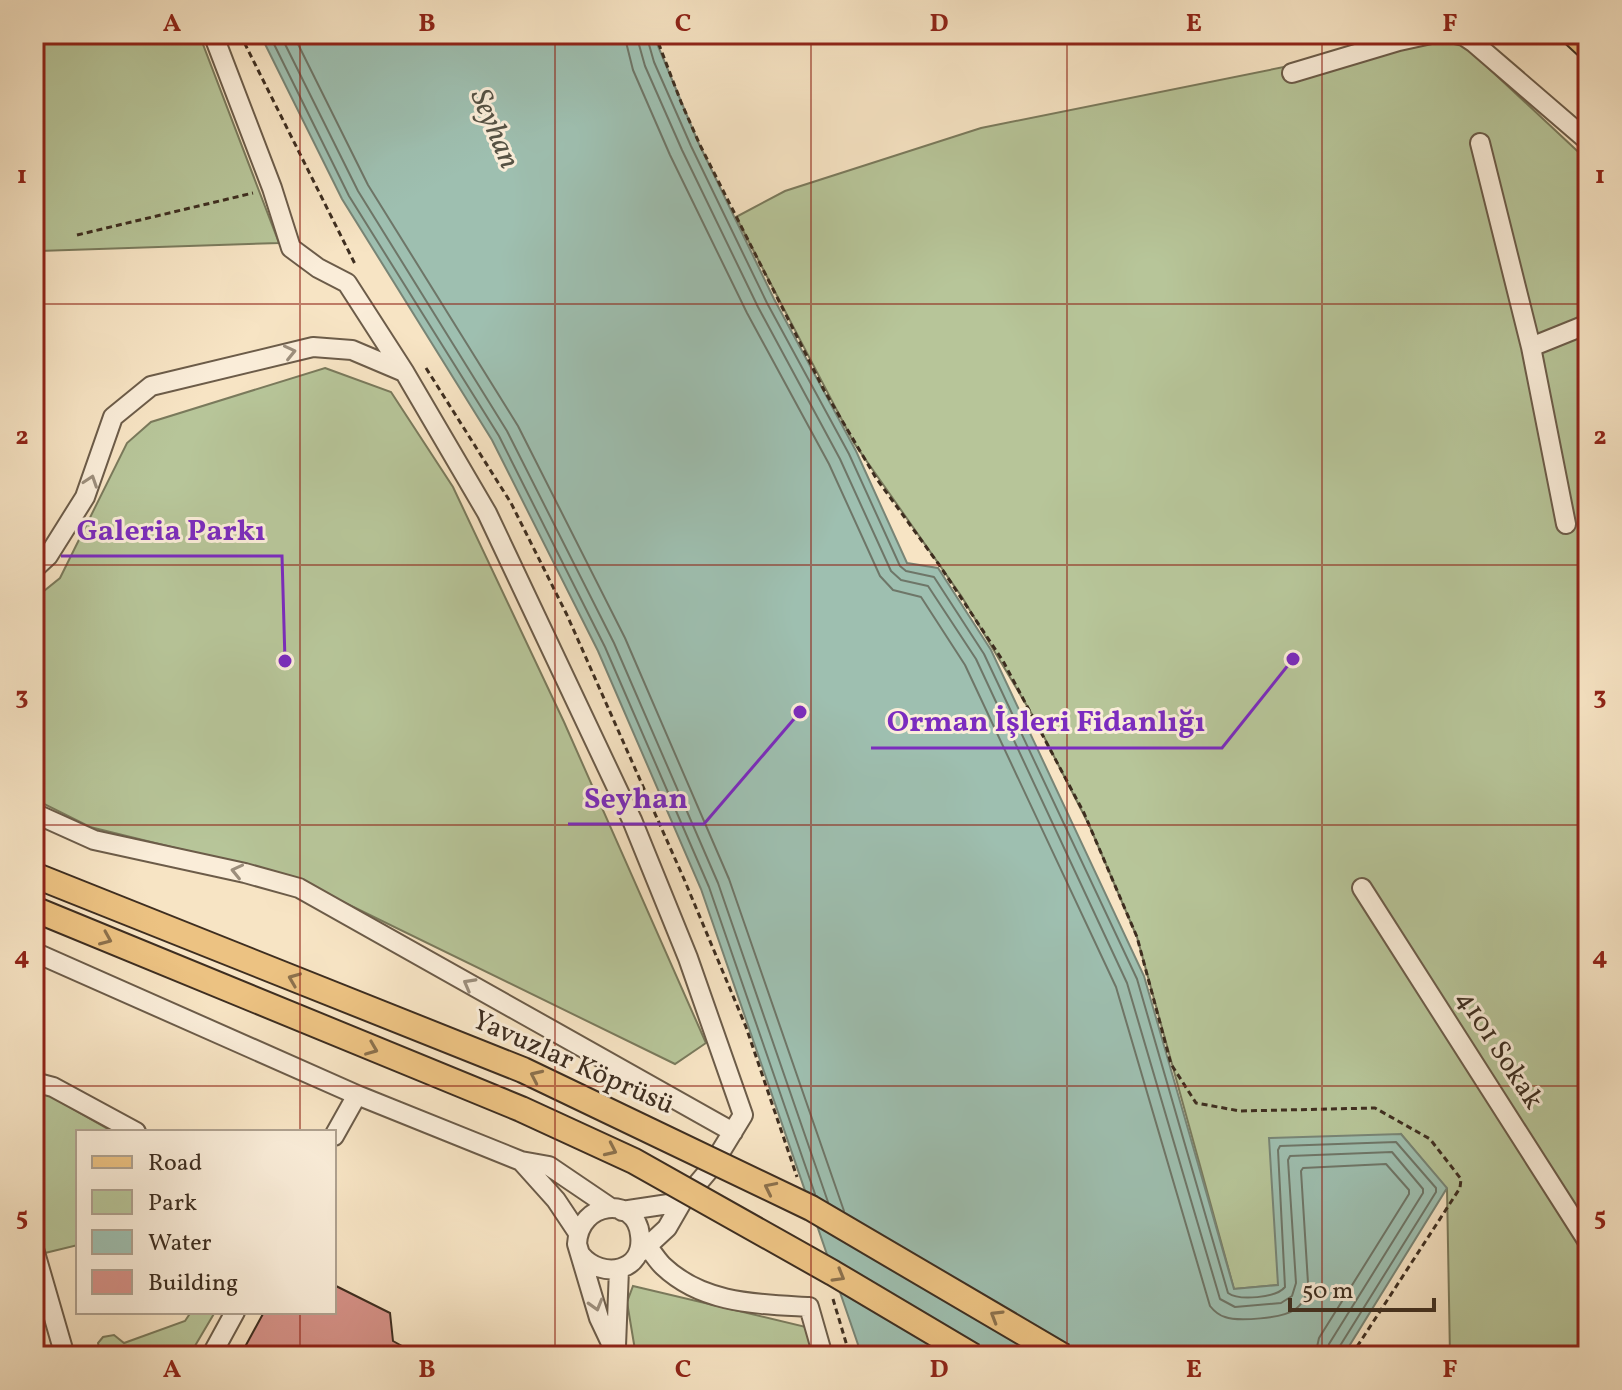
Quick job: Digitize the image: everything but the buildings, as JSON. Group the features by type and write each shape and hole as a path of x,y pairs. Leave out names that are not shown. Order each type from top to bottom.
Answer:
{"main road":[{"path":"1574,34 1588,47"},
{"name":"Yavuzlar Köprüsü","path":"34,875 566,1089 811,1208 1063,1356"},
{"path":"34,909 521,1109 634,1161 820,1265 973,1356"}],"street":[{"path":"213,34 272,188 291,248 318,268 347,283 405,373 487,513 632,820 688,958 743,1115 710,1169 682,1202 667,1228 642,1246 619,1269 617,1354"},
{"path":"1292,73 1431,34"},
{"path":"1455,34 1473,42 1588,141"},
{"path":"1480,143 1531,347 1566,524"},
{"path":"1531,347 1588,324"},
{"path":"34,569 48,556 85,497 113,417 151,386 313,347 352,350 405,373"},
{"path":"34,813 94,840 299,888 733,1132"},
{"name":"4101 Sokak","path":"1362,888 1588,1242"},
{"path":"34,952 357,1095 521,1161 549,1166 637,1225 642,1246 690,1285 729,1301 809,1307 823,1356"},
{"path":"34,1082 53,1087 132,1130"},
{"path":"336,1132 357,1095"},
{"path":"521,1161 556,1200 578,1233 599,1318 617,1354"},
{"path":"578,1233 590,1214 600,1209 682,1202"},
{"path":"34,1249 65,1356"},
{"path":"581,1255 588,1264 598,1269 619,1269"},
{"path":"211,1356 234,1314"}],"path":[{"path":"655,34 700,145 824,390 876,478 940,566 1003,661 1084,813 1137,937 1171,1064 1196,1103 1240,1111 1375,1108 1430,1139 1461,1179 1460,1188 1351,1356"},
{"path":"77,235 272,188"}],"green space":[{"path":"34,34 199,34 279,243 39,251 34,246"},
{"path":"1452,34 1588,161 1588,1356 1450,1356 1447,1189 1401,1134 1278,1285 1234,1289 1137,937 1090,827 1036,721 962,597 854,443 736,217 785,191 981,128"},
{"path":"325,368 391,392 453,487 564,722 706,1043 675,1064 290,876 90,827 34,799 34,599 60,578 127,443 151,422"},
{"path":"45,1093 110,1130 76,1130 76,1245 45,1253 34,1214 34,1104"},
{"path":"633,1286 806,1327 814,1356 636,1356 627,1302"},
{"path":"190,1314 214,1314 189,1356 114,1356 111,1348 101,1356 98,1343 103,1337 114,1335 124,1343 185,1321"}],"water":[{"path":"260,34 653,34 698,142 774,299 856,451 907,563 938,568 991,650 1144,976 1234,1289 1278,1285 1269,1138 1401,1134 1447,1188 1343,1356 862,1356 701,889 598,651 492,440 342,199"}],"place":[{"name":"Orman İşleri Fidanlığı","path":"1293,659"},
{"name":"Galeria Parkı","path":"285,661"},
{"name":"Seyhan","path":"800,712"}]}
